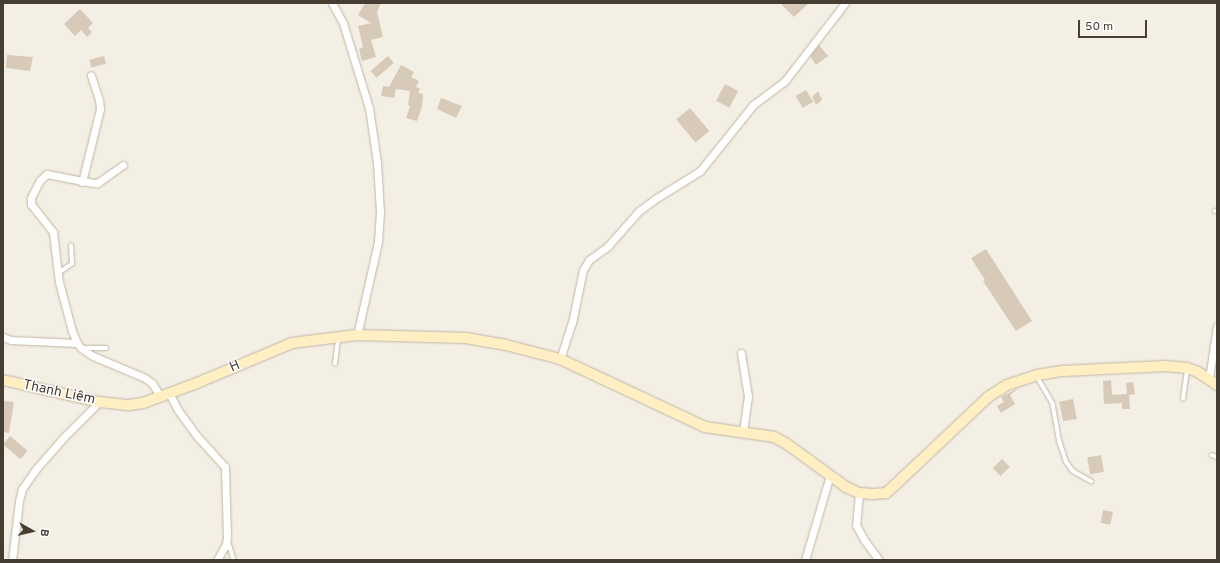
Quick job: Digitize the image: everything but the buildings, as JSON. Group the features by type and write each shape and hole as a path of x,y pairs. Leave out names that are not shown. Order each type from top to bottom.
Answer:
{"street":[{"path":"332,3 343,23 368,108 377,162 380,212 378,242 358,335"},
{"path":"560,359 572,323 582,270 589,260 608,246 639,211 655,199 700,171 753,105 784,82 845,3"},
{"path":"82,182 100,109 99,100 91,75"},
{"path":"79,346 70,324 58,273 53,232 33,208 31,198 40,180 47,174 82,182 97,183 123,165"},
{"path":"879,560 865,541 856,525 859,493 886,493 988,397 1007,385 1037,375 1063,371 1164,366 1187,368 1198,372 1213,382 1217,327"},
{"name":"H","path":"115,404 142,403 292,343 358,335 466,338 506,345 560,359 705,427 774,437 787,444 846,486 859,493"},
{"path":"3,337 11,340 79,346 93,356 145,378 164,395 225,467 227,537 226,544 217,560"},
{"path":"741,353 748,396 743,433"},
{"name":"Thanh Liêm","path":"3,380 99,402 115,404"},
{"path":"12,560 19,501 22,489 36,469 58,444 99,402"},
{"path":"805,560 830,475"}],"lane":[{"path":"58,273 72,264 70,246"},
{"path":"335,364 338,337"},
{"path":"79,346 106,348"},
{"path":"1183,399 1187,368"},
{"path":"1037,375 1053,404 1060,442 1066,461 1073,471 1090,481"},
{"path":"1212,455 1217,457"},
{"path":"227,537 234,560"}]}
